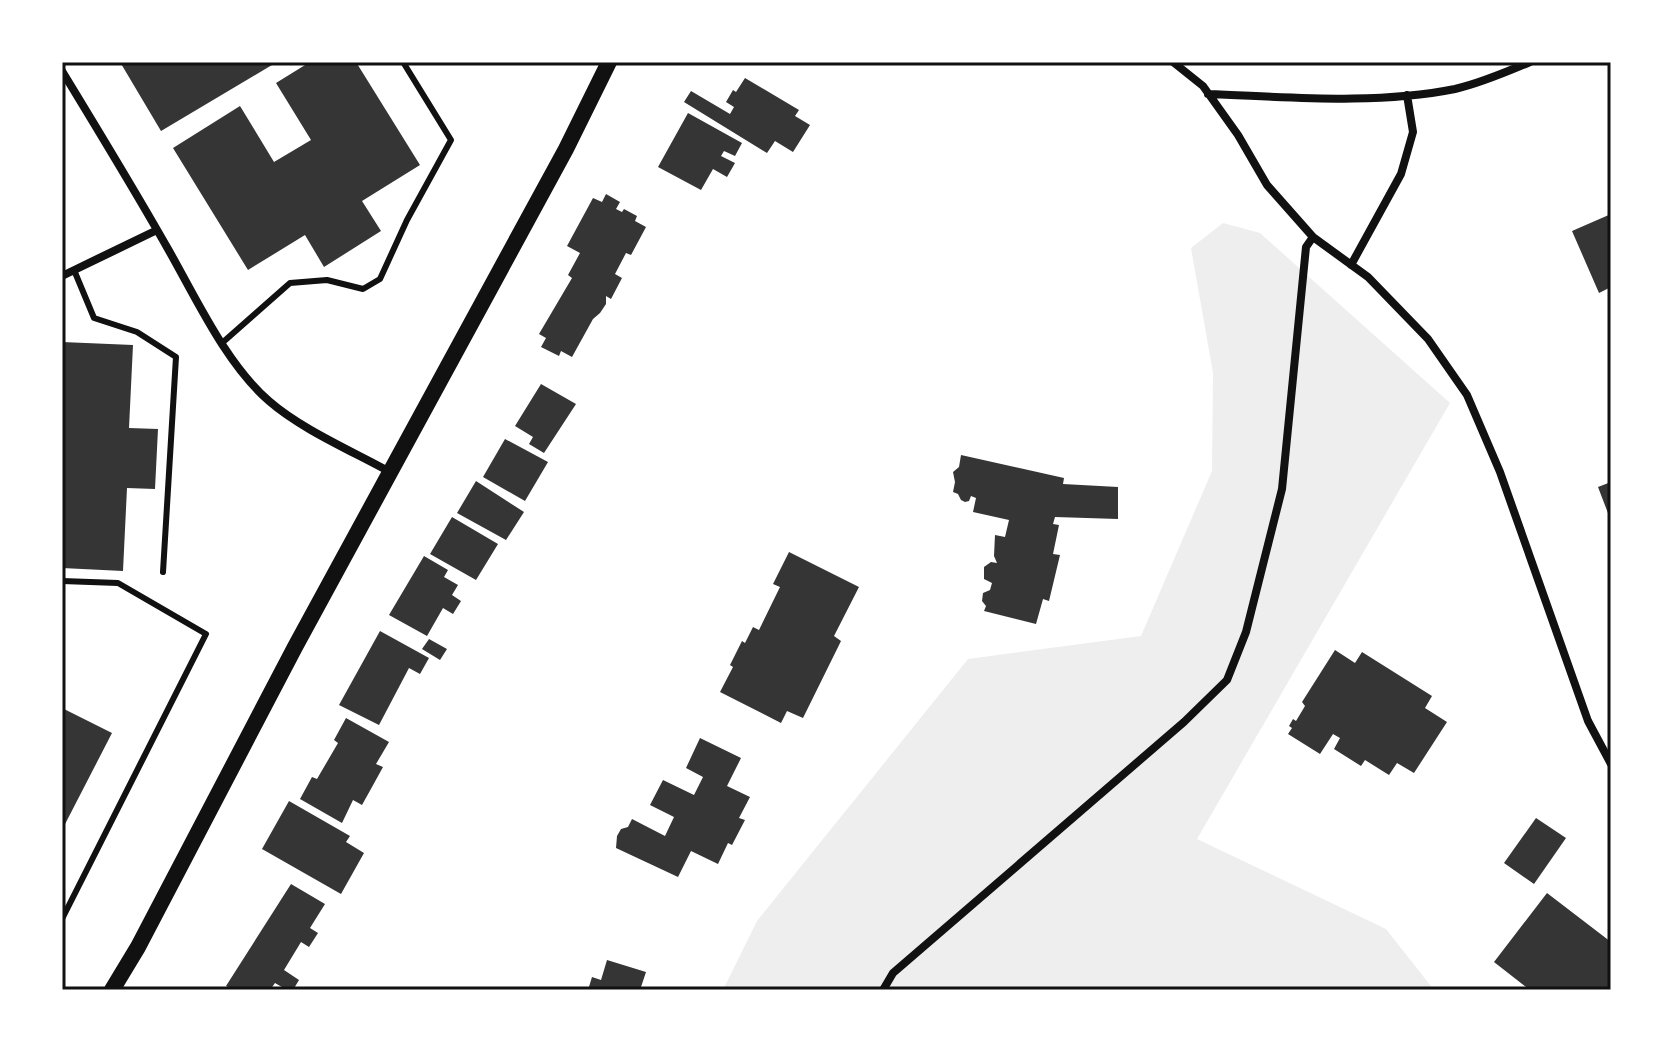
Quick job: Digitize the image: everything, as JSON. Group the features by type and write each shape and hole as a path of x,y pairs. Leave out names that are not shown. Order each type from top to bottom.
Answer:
{"main road":[{"path":"112,990 138,947 295,647 566,149 609,62"}],"street":[{"path":"1173,62 1203,86 1238,135 1267,185 1313,237 1368,277 1428,339 1467,395 1500,472 1588,721 1611,764"},
{"path":"1208,94 1340,99 1407,95 1457,88 1530,62"},
{"path":"62,71 222,343 247,379 269,402 296,421 390,472"},
{"path":"1351,265 1401,174 1413,132 1407,95"},
{"path":"62,276 157,230"},
{"path":"883,990 893,973 1184,722 1227,680 1246,632 1282,489 1306,247 1313,237"}],"lane":[{"path":"222,343 290,283 327,280 363,289 380,279 407,220 451,140 403,62"},
{"path":"74,270 94,318 137,332 176,357 163,572"},
{"path":"62,581 118,583 206,634 62,919"}],"shaded area":[{"path":"1223,223 1260,233 1450,403 1197,839 1386,929 1434,990 723,990 757,921 968,659 1141,636 1212,471 1213,373 1191,248"}],"building":[{"path":"120,62 277,62 161,131"},
{"path":"310,62 356,62 420,165 362,201 381,231 324,267 305,235 248,270 173,148 240,106 274,162 311,140 276,83"},
{"path":"745,78 799,110 795,116 810,125 793,152 775,141 767,153 684,102 691,91 730,114 734,107 726,102"},
{"path":"688,113 742,143 735,156 724,151 721,156 735,163 727,177 713,169 701,190 658,167"},
{"path":"606,194 620,202 616,209 622,212 624,209 637,216 635,221 646,227 631,255 626,253 615,274 622,278 611,299 606,296 606,304 593,319 572,357 561,351 559,356 541,347 546,338 539,334 572,278 568,275 580,253 567,246 593,198 602,202"},
{"path":"1611,214 1611,287 1599,293 1572,231"},
{"path":"62,342 133,345 129,428 158,429 155,489 127,488 123,571 62,568"},
{"path":"541,384 576,404 544,453 529,444 533,437 515,426"},
{"path":"505,439 548,462 525,501 483,477"},
{"path":"961,455 1064,478 1063,484 1118,487 1118,519 1055,517 1053,524 1059,525 1053,554 1060,555 1049,601 1043,599 1036,624 984,611 983,593 990,590 992,583 984,579 984,567 991,562 997,563 994,556 995,535 1005,537 1009,520 973,512 976,498 971,496 965,502 953,492 953,472 959,467"},
{"path":"476,481 524,512 506,540 457,513"},
{"path":"1611,482 1611,521 1598,487"},
{"path":"452,517 498,544 476,580 430,554"},
{"path":"789,552 859,587 834,636 841,641 803,718 787,711 781,723 720,692 742,641 745,643 753,627 759,630 780,587 773,584"},
{"path":"424,556 448,570 444,577 458,585 452,595 461,601 453,614 443,608 427,636 389,615"},
{"path":"380,631 429,658 420,674 409,668 379,725 339,705"},
{"path":"429,639 447,649 440,660 422,649"},
{"path":"1335,650 1355,663 1362,652 1432,696 1425,708 1447,722 1414,773 1397,763 1389,775 1365,760 1361,766 1334,749 1340,738 1333,734 1320,754 1288,734 1293,719 1296,721 1305,706 1302,702"},
{"path":"62,708 112,733 62,830"},
{"path":"346,718 389,742 376,764 383,767 362,805 353,800 342,823 300,799 312,777 317,779 338,743 334,740"},
{"path":"700,738 741,758 727,786 750,797 739,818 745,820 732,845 728,843 718,864 691,851 678,877 616,848 617,836 632,819 665,836 674,817 650,805 663,780 694,795 703,777 686,768"},
{"path":"289,801 350,836 346,842 364,853 341,894 262,849"},
{"path":"1536,818 1566,838 1534,884 1504,863"},
{"path":"291,884 325,904 310,928 318,933 309,947 301,942 284,970 299,980 293,990 275,983 270,990 233,990 226,986"},
{"path":"1547,893 1611,942 1611,990 1530,990 1494,962"},
{"path":"607,960 646,972 640,990 588,990 592,977 601,980"}]}
